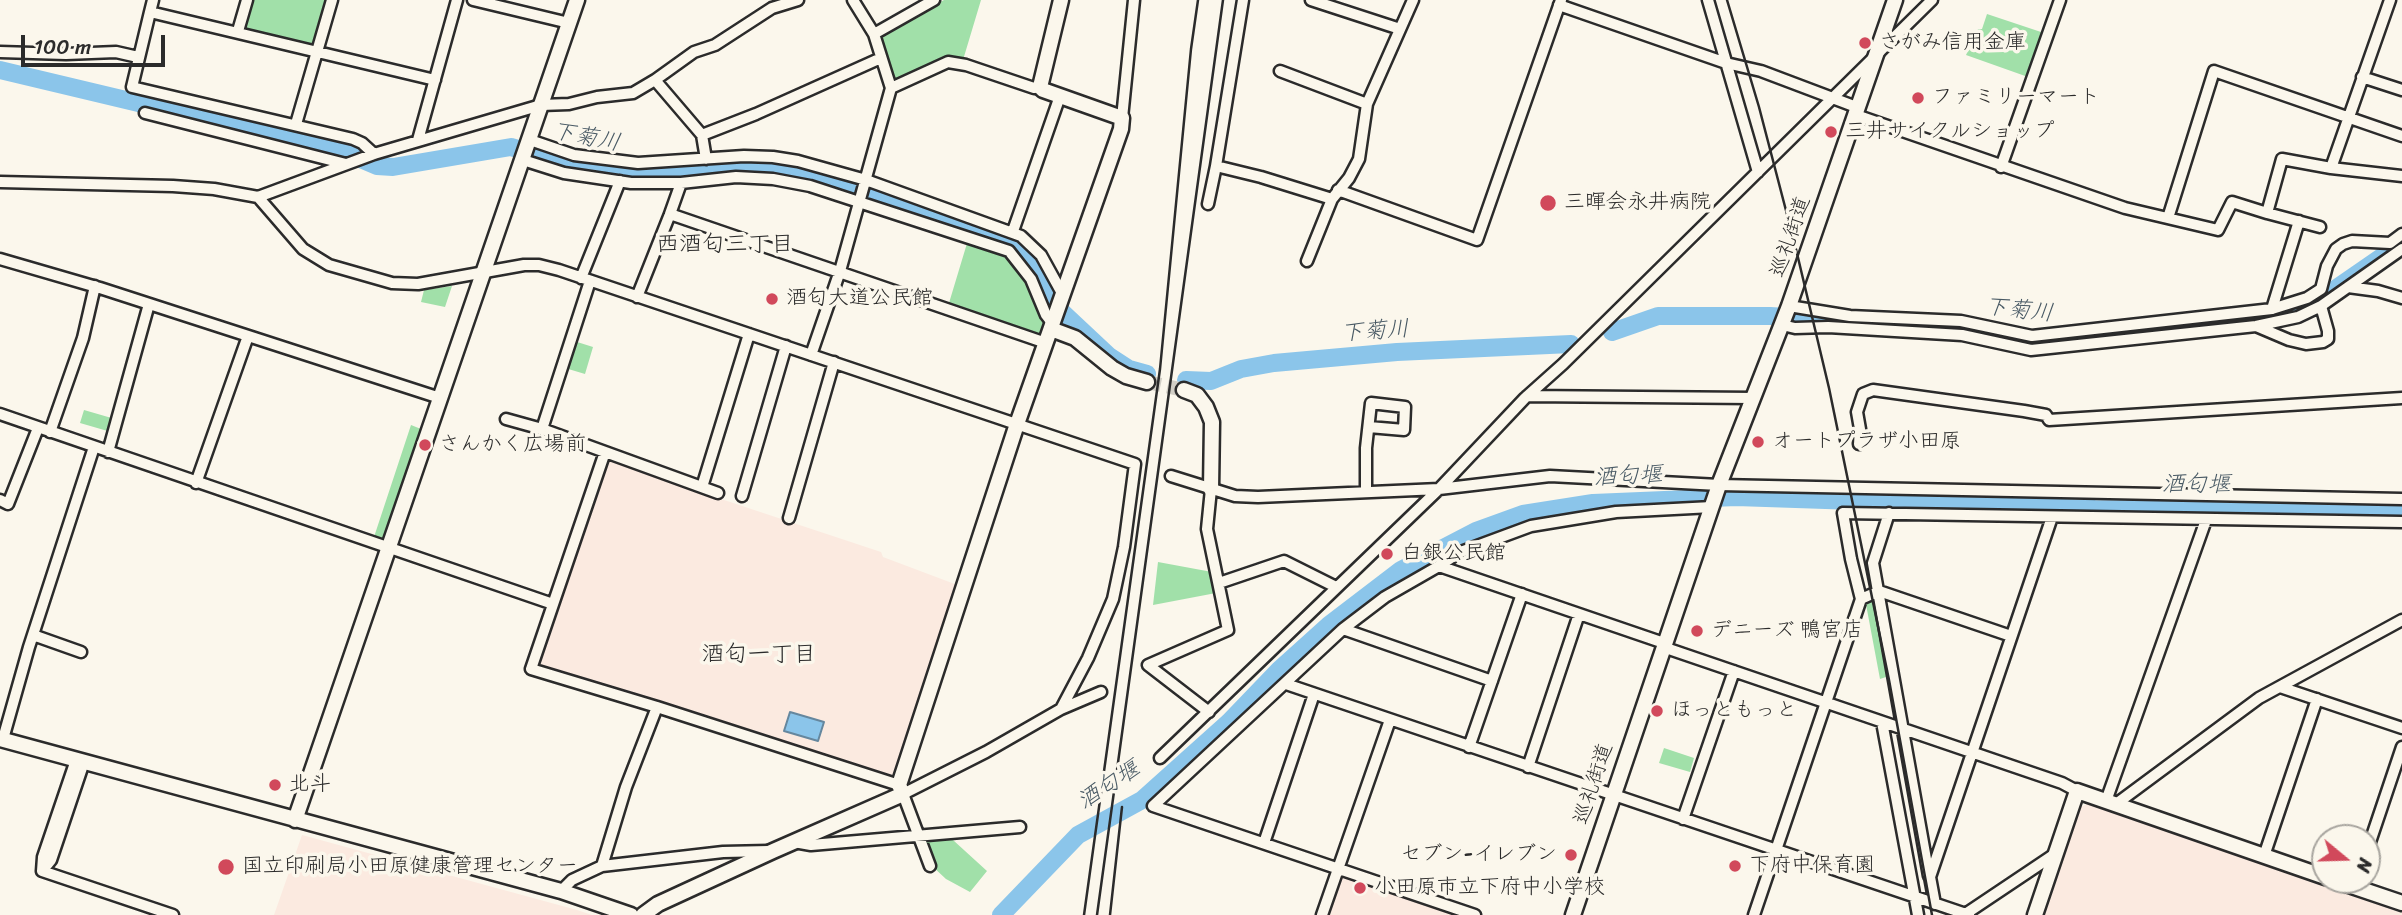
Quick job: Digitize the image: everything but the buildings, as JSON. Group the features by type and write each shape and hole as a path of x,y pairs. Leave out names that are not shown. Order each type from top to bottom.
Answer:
{"street":[{"path":"153,0 132,87 353,139 374,154"},
{"path":"238,31 247,0"},
{"path":"296,124 332,0"},
{"path":"418,140 457,0"},
{"path":"473,0 506,4 569,23"},
{"path":"295,820 577,0"},
{"path":"0,182 173,186 214,189 258,197 346,163 541,105 569,104 597,97 633,93 694,51 715,45 772,4 798,0"},
{"path":"811,355 840,271 891,88 874,34 853,0"},
{"path":"874,34 934,0"},
{"path":"1040,87 1061,0"},
{"path":"930,866 901,790 1017,424 1121,128 1134,0"},
{"path":"1208,204 1243,0"},
{"path":"1311,0 1400,29"},
{"path":"1307,261 1335,195 1349,178 1359,159 1367,104 1413,0"},
{"path":"1708,0 1758,172"},
{"name":"巡礼街道","path":"1573,915 1719,485 1786,316 1895,0"},
{"path":"1160,758 1439,489 1527,396 1563,364 1932,0"},
{"path":"2001,167 2060,0"},
{"path":"2331,168 2390,0"},
{"path":"1216,166 1335,195 1477,240 1560,2 1726,63 1761,71 2001,167 2125,208 2218,230 2232,202 2320,227"},
{"path":"150,12 435,79"},
{"path":"0,52 116,52 138,57"},
{"path":"702,135 881,58"},
{"path":"891,88 948,62 966,65 1034,88 1040,87 1122,118"},
{"path":"1280,71 1367,104"},
{"path":"2168,218 2214,71 2402,136"},
{"path":"2362,77 2402,90"},
{"path":"655,80 702,135 706,159"},
{"path":"1013,232 1060,96"},
{"path":"145,113 346,163"},
{"path":"529,141 574,155 638,163 773,157 798,161 866,180 1013,232 1030,243 1041,255 1063,297"},
{"path":"523,159 564,173 620,181 681,183 736,177 773,179 810,186 1002,247 1009,251 1031,279 1051,328"},
{"path":"2267,213 2282,159 2402,176"},
{"path":"542,429 585,279 620,181"},
{"path":"637,297 681,183"},
{"path":"258,197 303,249 329,265 392,283 418,284 484,271 538,265 1135,464 1124,547 1113,599 1088,658 1061,709"},
{"path":"670,214 840,271 1051,328 1075,338 1126,376 1147,382"},
{"path":"2272,309 2299,221"},
{"path":"1786,316 1961,321 2032,336 2272,309 2307,298 2321,289 2327,266 2336,249 2343,244 2353,241 2390,243 2402,234"},
{"path":"1786,316 1795,328 1828,327 1953,334 2031,350 2256,326 2298,317 2321,306 2402,250"},
{"path":"0,258 95,286 439,398"},
{"path":"50,432 83,338 95,286"},
{"path":"2348,287 2402,298"},
{"path":"108,452 149,304"},
{"path":"2256,326 2289,340 2306,344 2323,342 2328,339 2328,331 2321,306"},
{"path":"702,487 749,334"},
{"path":"196,482 248,336"},
{"path":"742,496 786,346"},
{"path":"789,518 834,362"},
{"path":"1184,390 1196,395 1206,407 1212,422 1211,489 1207,529 1228,630 1148,665 1209,712"},
{"path":"1859,444 1857,412 1863,394 1873,390 2024,411 2046,415 2049,420 2402,398"},
{"path":"1527,396 1753,398"},
{"path":"0,414 553,604"},
{"path":"506,419 542,429 718,493"},
{"path":"1366,492 1369,426"},
{"path":"0,500 8,504 38,428"},
{"path":"94,447 1,739 561,891 631,915"},
{"path":"605,452 531,669 657,707 901,790"},
{"path":"1171,476 1235,496 1258,497 1439,489 1550,476 1719,485 2402,499"},
{"path":"1475,915 1153,806 1343,629 1385,597 1458,553 1531,526 1616,512 1712,507"},
{"path":"1754,915 1861,599 1843,513 2402,522"},
{"path":"1889,513 1873,563 1935,904"},
{"path":"1930,877 2052,517"},
{"path":"2111,803 2206,520"},
{"path":"1219,583 1284,561 1336,587"},
{"path":"1438,566 2311,872"},
{"path":"1861,599 1879,591 2011,636"},
{"path":"1469,747 1522,594"},
{"path":"1528,767 1579,614"},
{"path":"2111,803 2259,698 2402,621"},
{"path":"1343,629 1492,681"},
{"path":"33,635 81,652"},
{"path":"1683,818 1734,671"},
{"path":"1286,684 1966,915 2056,854"},
{"path":"2280,687 2402,728"},
{"path":"643,915 658,904 986,752 1061,709 1101,692"},
{"path":"1265,843 1314,694"},
{"path":"2264,856 2317,699"},
{"path":"602,866 626,787 657,707"},
{"path":"1322,915 1390,720"},
{"path":"1882,722 1918,915"},
{"path":"2376,824 2402,747"},
{"path":"80,761 43,857 42,871 173,915"},
{"path":"2035,915 2077,791"},
{"path":"792,842 811,845 1020,827"},
{"path":"561,891 572,880 602,866 723,852 774,850"},
{"path":"2380,894 2402,903"}],"shaded area":[{"path":"608,456 712,496 881,552 883,557 960,586 896,778 537,670 604,458"},
{"path":"2087,804 2311,882 2311,894 2347,894 2402,915 2045,915 2081,807"},
{"path":"302,835 577,910 592,915 274,915"},
{"name":"小田原市立下府中小学校","path":"1340,873 1465,915 1326,915"}],"green space":[{"path":"252,0 327,0 314,46 244,28"},
{"path":"944,0 981,0 963,60 893,83 879,36"},
{"path":"1987,14 2044,33 2028,77 1966,55 1978,29 1982,29"},
{"path":"968,240 1003,252 1020,267 1048,327 1044,336 949,303"},
{"path":"452,286 445,307 421,302 424,290"},
{"path":"574,341 593,347 585,374 565,368"},
{"path":"84,410 115,419 111,432 80,423"},
{"path":"411,425 421,429 383,540 374,537"},
{"path":"1158,562 1212,572 1216,593 1153,605"},
{"path":"1878,593 1892,675 1880,679 1865,599"},
{"path":"1664,748 1694,758 1690,772 1659,763"},
{"path":"942,830 987,871 970,892 946,879 932,866 920,832"}],"water":[{"path":"790,712 824,722 818,741 784,731"}],"waterway":[{"name":"下菊川","path":"0,70 344,152 377,166 393,167 511,147 552,159 618,171 662,172 743,165 804,172 1009,241 1033,262 1051,301 1062,312 1109,356 1129,369 1147,374"},
{"name":"下菊川","path":"1612,332 1658,316 1770,316 1952,327 2039,342 2277,316 2318,301 2402,243"},
{"name":"下菊川","path":"1186,380 1211,381 1241,369 1274,363 1397,352 1571,344"},
{"name":"酒匂堰","path":"1001,915 1078,835 1142,800 1229,722 1279,670 1329,625 1401,570 1476,531 1523,514 1593,503 1736,497 2095,509 2402,511"}],"tunnel":[{"path":"1147,382 1184,390"}],"railway":[{"path":"1084,915 1160,369 1198,0"},
{"path":"1097,915 1223,0"},
{"path":"1727,0 1759,107 1829,388 1889,680 1932,915"},
{"path":"1110,915 1122,807"}],"place":[{"name":"さがみ信用金庫","path":"1865,43"},
{"name":"ファミリーマート","path":"1918,98"},
{"name":"三井サイクルショップ","path":"1831,132"},
{"name":"三暉会永井病院","path":"1548,203"},
{"name":"酒匂大道公民館","path":"772,299"},
{"name":"オートプラザ小田原","path":"1758,442"},
{"name":"さんかく広場前","path":"425,445"},
{"name":"白銀公民館","path":"1387,554"},
{"name":"デニーズ 鴨宮店","path":"1697,631"},
{"name":"ほっともっと","path":"1657,711"},
{"name":"北斗","path":"275,785"},
{"name":"セブン-イレブン","path":"1571,855"},
{"name":"下府中保育園","path":"1735,866"},
{"name":"国立印刷局小田原健康管理センター","path":"226,867"},
{"name":"小田原市立下府中小学校","path":"1360,888"}],"district":[{"name":"西酒匂三丁目","path":"725,245"},
{"name":"酒匂一丁目","path":"759,655"}]}
